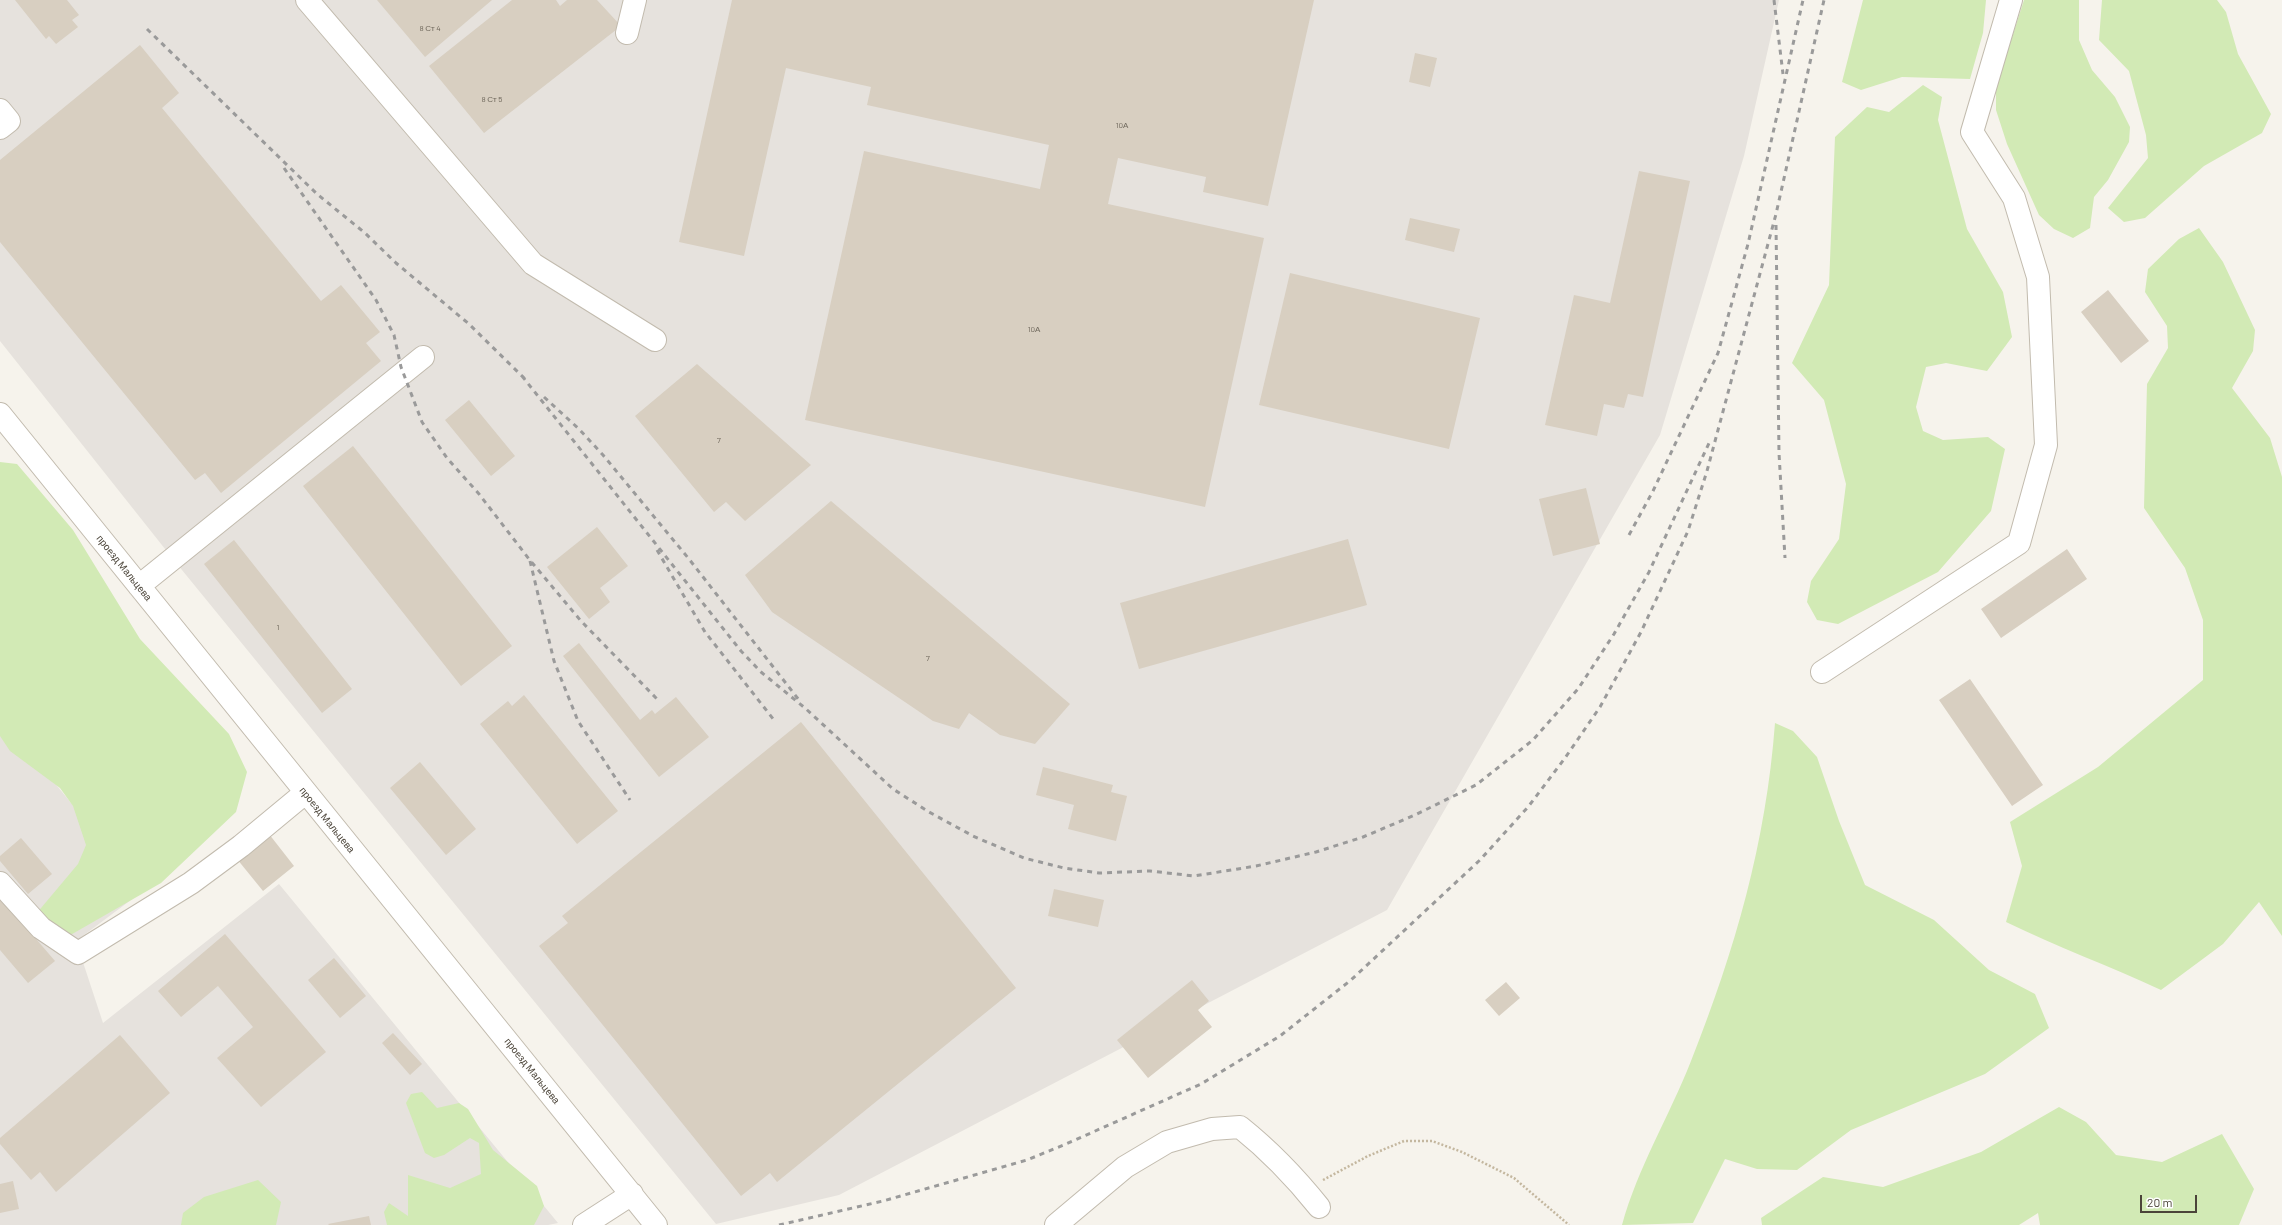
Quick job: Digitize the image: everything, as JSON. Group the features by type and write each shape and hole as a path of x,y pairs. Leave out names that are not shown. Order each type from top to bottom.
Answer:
{"street":[{"path":"307,0 533,264 656,340"},
{"path":"627,33 635,0"},
{"path":"1822,672 2019,543 2046,445 2038,277 2014,198 1972,132 2011,0"},
{"path":"0,110 9,121 0,128"},
{"path":"139,586 423,357"},
{"name":"проезд Мальцева","path":"0,414 305,793 656,1225"},
{"path":"0,883 41,928 78,953 191,882 241,846 305,793"},
{"path":"1056,1225 1125,1167 1167,1142 1212,1128 1240,1127 1263,1146 1304,1188 1319,1207"},
{"path":"584,1225 632,1194"}],"path":[{"path":"1304,1188 1333,1176 1368,1156 1404,1141 1432,1141 1462,1152 1514,1178 1569,1225"}],"shaded area":[{"path":"0,0 1779,0 1744,156 1660,435 1387,910 839,1195 716,1224 173,559 0,341"},
{"path":"0,716 143,891 76,941 103,1023 279,884 558,1223 548,1225 0,1225"}],"green space":[{"path":"1863,0 1986,0 1983,33 1970,79 1902,77 1861,90 1842,82"},
{"path":"2024,0 2079,0 2079,40 2092,70 2115,97 2130,127 2129,142 2108,180 2094,197 2090,228 2073,238 2054,229 2039,215 2007,144 1996,110 1996,87"},
{"path":"2102,0 2217,0 2226,12 2238,54 2271,114 2262,133 2204,166 2145,218 2124,222 2108,208 2148,158 2146,135 2129,71 2099,40"},
{"path":"1923,85 1942,97 1938,120 1967,229 2003,292 2012,337 1987,371 1946,363 1926,367 1916,407 1923,431 1943,440 1988,437 2005,449 1991,511 1938,572 1838,624 1817,620 1807,602 1811,581 1839,539 1846,484 1824,400 1792,363 1829,285 1835,137 1867,107 1889,112"},
{"path":"2199,228 2223,262 2255,330 2253,351 2232,388 2270,438 2282,477 2282,936 2259,902 2223,944 2161,990 2006,922 2022,866 2010,822 2098,767 2203,680 2203,620 2185,568 2144,508 2147,384 2168,348 2167,326 2145,292 2148,269 2179,239"},
{"path":"0,462 17,464 73,530 140,639 229,734 247,772 236,812 161,883 67,937 36,914 78,864 86,845 73,806 60,788 10,751 0,736"},
{"path":"1775,723 1793,731 1817,757 1839,821 1865,885 1934,920 1989,970 2035,994 2049,1028 1985,1074 1851,1130 1797,1170 1757,1169 1725,1159 1693,1223 1622,1225 1636,1183 1691,1061 1707,1020 1735,937 1756,853 1764,811 1771,767"},
{"path":"422,1092 437,1108 459,1103 468,1109 493,1150 537,1186 544,1206 534,1225 387,1225 384,1212 389,1203 408,1216 408,1175 450,1188 481,1174 479,1143 470,1138 444,1155 434,1158 425,1153 406,1103 411,1094"},
{"path":"2059,1107 2086,1122 2116,1155 2162,1162 2222,1134 2254,1189 2239,1225 2040,1225 2038,1213 2019,1225 1762,1225 1761,1218 1823,1177 1883,1187 1981,1152"},
{"path":"258,1180 281,1202 276,1225 181,1225 183,1213 204,1197"}],"building":[{"path":"15,0 67,0 79,15 72,20 78,27 56,44 49,36 46,39"},
{"path":"377,0 492,0 425,57"},
{"path":"512,0 556,0 560,6 567,0 597,0 621,26 484,133 429,66"},
{"path":"732,0 1314,0 1268,206 1203,192 1206,177 1118,158 1108,204 1264,238 1205,507 805,420 864,151 1040,189 1049,145 867,105 871,87 786,68 744,256 679,242"},
{"path":"140,45 179,93 162,108 321,301 341,285 380,332 366,343 381,361 221,493 205,473 195,480 0,242 0,160"},
{"path":"1415,53 1437,58 1430,87 1409,82"},
{"path":"1639,171 1690,181 1643,397 1628,394 1624,408 1604,404 1597,436 1545,425 1574,295 1610,303"},
{"path":"1410,218 1460,229 1454,252 1405,240"},
{"path":"1290,273 1480,318 1449,449 1259,405"},
{"path":"2108,290 2149,341 2121,363 2081,312"},
{"path":"697,364 811,465 745,521 726,502 714,512 635,416"},
{"path":"469,400 515,456 491,476 445,420"},
{"path":"353,446 512,646 461,686 303,486"},
{"path":"1586,488 1600,544 1553,556 1539,499"},
{"path":"831,501 1070,704 1035,744 1000,735 969,713 959,729 933,721 772,612 745,575"},
{"path":"597,527 628,566 600,588 610,602 589,619 547,567"},
{"path":"1348,539 1367,605 1139,669 1120,603"},
{"path":"234,540 352,689 322,713 204,564"},
{"path":"2067,549 2087,579 2001,638 1981,609"},
{"path":"579,643 640,720 652,710 655,714 676,697 709,737 659,777 563,656"},
{"path":"1970,679 2043,785 2012,806 1939,700"},
{"path":"524,695 618,811 577,844 480,724 508,701 512,706"},
{"path":"801,722 1016,988 777,1182 770,1173 741,1196 539,946 568,923 562,916"},
{"path":"420,762 476,829 446,855 390,788"},
{"path":"1043,767 1113,785 1111,792 1127,796 1116,841 1068,829 1074,805 1036,795"},
{"path":"269,834 294,866 263,891 237,859"},
{"path":"21,838 52,874 28,894 0,861 0,856"},
{"path":"1054,889 1104,900 1098,927 1048,916"},
{"path":"0,897 55,961 28,983 0,950"},
{"path":"225,934 326,1052 261,1107 217,1058 253,1027 218,986 181,1017 158,991"},
{"path":"334,958 366,996 340,1018 308,980"},
{"path":"1192,980 1209,1001 1198,1010 1212,1027 1148,1078 1117,1040"},
{"path":"1506,982 1520,998 1499,1016 1485,1000"},
{"path":"393,1033 422,1064 410,1075 382,1043"},
{"path":"120,1035 170,1093 56,1192 40,1172 31,1180 0,1144 0,1138"},
{"path":"13,1181 19,1209 0,1213 0,1184"},
{"path":"369,1216 371,1225 328,1224"}],"railway":[{"path":"1774,0 1783,74"},
{"path":"1629,535 1653,491 1718,353 1748,244 1803,0"},
{"path":"779,1225 883,1201 1027,1160 1201,1084 1280,1036 1351,980 1480,860 1528,807 1565,758 1600,707 1641,632 1688,531 1707,471 1776,214 1824,0"},
{"path":"147,29 317,194 365,233 396,263 469,324 525,379"},
{"path":"284,168 376,300 394,335 401,367 422,422 447,458 479,494 529,559 581,621 657,699"},
{"path":"1776,225 1779,453 1785,558"},
{"path":"522,376 741,651 761,672 805,708 893,789 929,812 973,836 1024,858 1064,868 1099,873 1150,871 1194,876 1256,866 1316,852 1363,837 1415,815 1476,785 1533,740 1578,689 1614,634 1649,572 1710,441"},
{"path":"544,397 579,429 603,455 689,559 799,700"},
{"path":"657,550 705,632 774,720"},
{"path":"530,561 554,661 578,721 630,800"}]}
